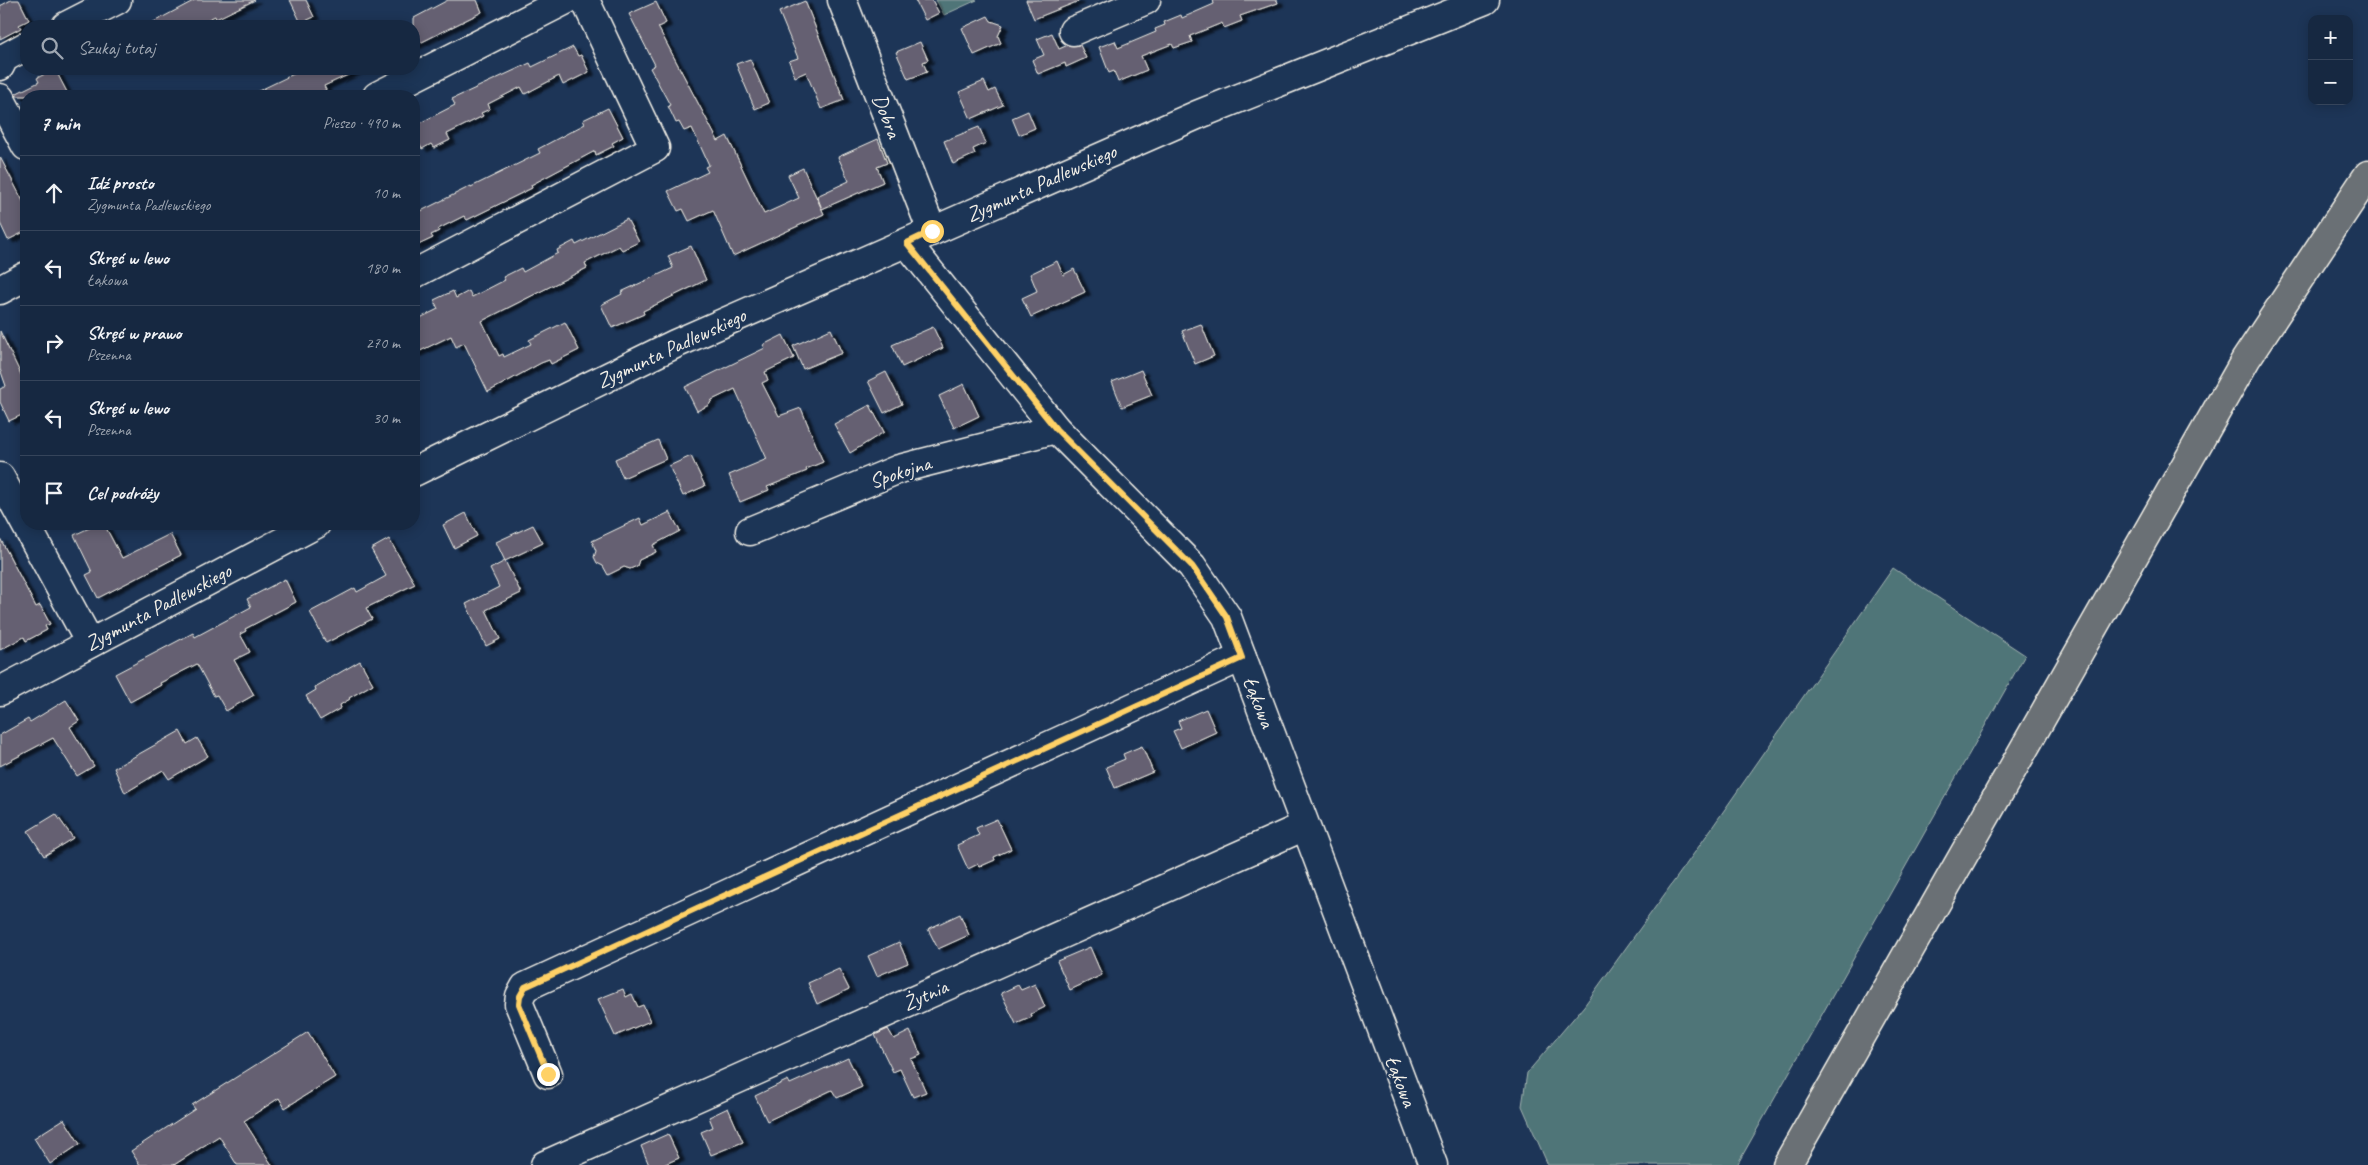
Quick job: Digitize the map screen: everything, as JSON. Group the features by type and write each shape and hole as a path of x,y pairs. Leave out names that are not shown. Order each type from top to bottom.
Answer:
{"main road":[{"path":"1787,1165 2241,367 2368,175"}],"street":[{"path":"78,20 118,0"},
{"path":"420,74 566,0"},
{"path":"420,271 655,148 585,0"},
{"name":"Dobra","path":"842,0 932,231"},
{"path":"1073,31 1146,0"},
{"name":"Zygmunta Padlewskiego","path":"420,469 675,344 1198,115 1485,0"},
{"path":"0,66 4,58 20,49"},
{"path":"389,90 418,75"},
{"path":"0,98 20,135"},
{"name":"Łąkowa","path":"907,243 1056,429 1192,566 1227,617 1433,1165"},
{"path":"0,290 20,279"},
{"name":"Spokojna","path":"750,531 899,469 1056,429"},
{"path":"0,477 20,514"},
{"path":"29,530 90,643"},
{"name":"Zygmunta Padlewskiego","path":"0,691 305,530"},
{"path":"548,1074 519,1004 520,996 525,987 1242,658"},
{"name":"Żytnia","path":"545,1165 1305,826"}],"green space":[{"path":"936,0 977,0 944,15"},
{"path":"1893,568 2025,655 1737,1165 1548,1165 1522,1106 1527,1073 1584,1006 1695,852"}],"building":[{"path":"11,0 19,0 29,20 20,20 20,29 0,39 0,6"},
{"path":"195,0 255,0 216,19 215,16 207,20 157,20"},
{"path":"290,0 306,0 314,17 308,20 300,20"},
{"path":"448,0 477,0 482,12 420,43 420,20 414,20 414,18"},
{"path":"915,0 932,0 939,13 925,20"},
{"path":"1026,0 1078,0 1079,1 1034,19"},
{"path":"1213,0 1277,0 1278,3 1240,16 1242,21 1224,28 1222,23 1190,36 1192,42 1174,48 1172,44 1141,56 1147,70 1118,82 1114,71 1109,73 1099,47 1115,41 1118,48 1156,32 1155,29 1165,25 1164,22 1181,15 1182,18 1214,4"},
{"path":"805,1 844,100 821,109 806,72 795,77 789,61 798,58 779,12"},
{"path":"656,2 666,23 658,27 718,141 727,136 764,214 799,198 788,175 803,168 824,214 733,256 713,210 689,221 683,209 678,211 668,191 708,172 705,167 709,165 692,128 684,131 679,122 676,123 668,106 670,105 650,68 655,65 629,14"},
{"path":"988,16 991,21 1003,25 998,36 1001,43 974,55 962,28"},
{"path":"1052,33 1059,49 1068,45 1080,45 1086,58 1066,67 1065,63 1038,74 1032,60 1044,55 1037,39"},
{"path":"920,42 928,60 923,62 927,72 908,79 896,52"},
{"path":"573,47 578,56 581,55 589,72 563,85 559,76 525,94 521,87 488,104 490,109 481,113 483,116 447,134 450,140 434,148 431,144 422,149 420,145 420,123 455,105 452,99 530,63 532,67"},
{"path":"750,59 769,103 755,109 736,64"},
{"path":"43,75 58,75 66,90 23,90 39,82 37,78"},
{"path":"292,75 348,75 324,86 326,90 260,90"},
{"path":"984,81 989,92 995,89 1003,105 971,119 959,92"},
{"path":"608,108 623,137 612,143 614,146 596,155 595,151 531,185 532,188 467,220 464,216 438,229 439,231 431,235 433,238 420,244 420,212 540,153 538,149 585,124 583,120"},
{"path":"1028,111 1035,128 1019,135 1012,118"},
{"path":"979,127 986,143 973,149 975,154 953,164 944,141"},
{"path":"878,139 887,163 877,167 883,182 822,209 817,196 849,181 838,157"},
{"path":"0,157 20,195 20,234 8,240 0,223"},
{"path":"627,219 639,242 622,250 619,246 585,263 587,268 482,321 499,356 503,354 504,357 531,344 529,340 565,322 579,350 551,364 549,360 541,363 488,392 464,343 456,347 451,336 420,351 420,318 438,309 434,300 453,291 456,298 469,291 472,297 505,280 503,277 521,268 523,272 558,253 557,250 574,241 576,245"},
{"path":"691,246 706,280 643,311 644,314 612,328 601,305 622,294 621,292 673,268 668,256"},
{"path":"1057,261 1063,275 1074,269 1085,292 1031,317 1022,298 1037,291 1030,274"},
{"path":"1201,324 1214,356 1195,364 1182,331"},
{"path":"933,327 943,348 902,367 892,345"},
{"path":"831,329 842,353 803,369 793,346"},
{"path":"0,331 20,373 20,416 9,421 0,402 0,389 6,386 0,369"},
{"path":"783,335 794,358 765,372 768,380 762,383 779,416 801,408 823,462 806,469 807,471 767,487 769,490 740,502 729,475 767,459 735,389 712,400 709,405 697,411 685,387 765,348 763,345"},
{"path":"1141,370 1152,395 1122,407 1112,382"},
{"path":"886,372 902,404 884,413 868,381"},
{"path":"964,384 979,416 954,428 939,396"},
{"path":"870,405 884,432 850,453 834,424"},
{"path":"658,440 666,459 623,478 615,459"},
{"path":"691,456 705,486 683,496 669,466"},
{"path":"670,512 680,531 653,545 656,552 639,560 637,566 630,569 624,567 608,575 603,566 597,563 594,557 596,551 592,541 640,518 643,525"},
{"path":"466,513 477,536 454,548 443,525"},
{"path":"533,525 543,543 505,561 496,542"},
{"path":"85,530 107,530 122,558 170,534 181,555 98,598 86,575 92,572 74,535"},
{"path":"0,538 36,607 40,605 50,624 45,626 47,630 26,641 24,637 0,650"},
{"path":"389,539 415,584 366,608 372,619 326,643 310,612 355,588 357,592 386,576 371,549"},
{"path":"505,561 521,593 486,610 500,639 486,646 466,604 499,587 490,569"},
{"path":"285,579 296,602 245,629 246,631 240,634 250,652 234,660 254,695 226,711 217,695 214,696 197,664 160,683 161,685 130,702 115,674 193,633 195,637 251,607 247,599"},
{"path":"360,661 373,684 349,698 340,705 341,708 320,720 306,696 316,690 315,687"},
{"path":"66,700 79,721 70,727 94,766 77,776 53,738 0,766 0,735 28,719 30,722"},
{"path":"1206,709 1216,732 1181,748 1173,731 1181,728 1178,721"},
{"path":"180,731 187,744 197,738 208,756 169,779 163,770 125,793 114,768"},
{"path":"1142,746 1153,772 1115,788 1106,767 1125,759 1123,754"},
{"path":"56,814 73,838 44,856 28,831"},
{"path":"997,819 1011,849 994,857 995,860 979,867 978,864 968,869 957,845 979,835 976,828"},
{"path":"960,914 969,935 938,949 928,929"},
{"path":"899,942 908,963 877,976 868,956"},
{"path":"1090,947 1102,975 1070,990 1057,961"},
{"path":"839,969 849,989 817,1004 808,983"},
{"path":"1035,984 1045,1007 1031,1014 1032,1017 1016,1024 1001,993 1018,985 1021,990"},
{"path":"623,989 626,997 632,994 638,1007 643,1005 650,1021 615,1036 598,999"},
{"path":"888,1029 894,1039 910,1031 921,1055 911,1059 926,1092 913,1097 900,1069 893,1072 875,1035"},
{"path":"308,1032 335,1077 285,1108 279,1098 244,1121 272,1165 237,1165 219,1136 174,1165 140,1165 131,1151 195,1109 192,1105"},
{"path":"848,1058 862,1087 837,1098 832,1090 767,1121 755,1096 788,1080 790,1084"},
{"path":"728,1108 743,1142 711,1155 701,1132 713,1127 709,1117"},
{"path":"64,1119 80,1144 50,1164 34,1138"},
{"path":"668,1134 679,1158 663,1165 649,1165 641,1146"}],"route":[{"path":"548,1074 519,1004 520,996 525,987 1242,658 1227,617 1192,566 1056,429 907,243 932,231"}]}
